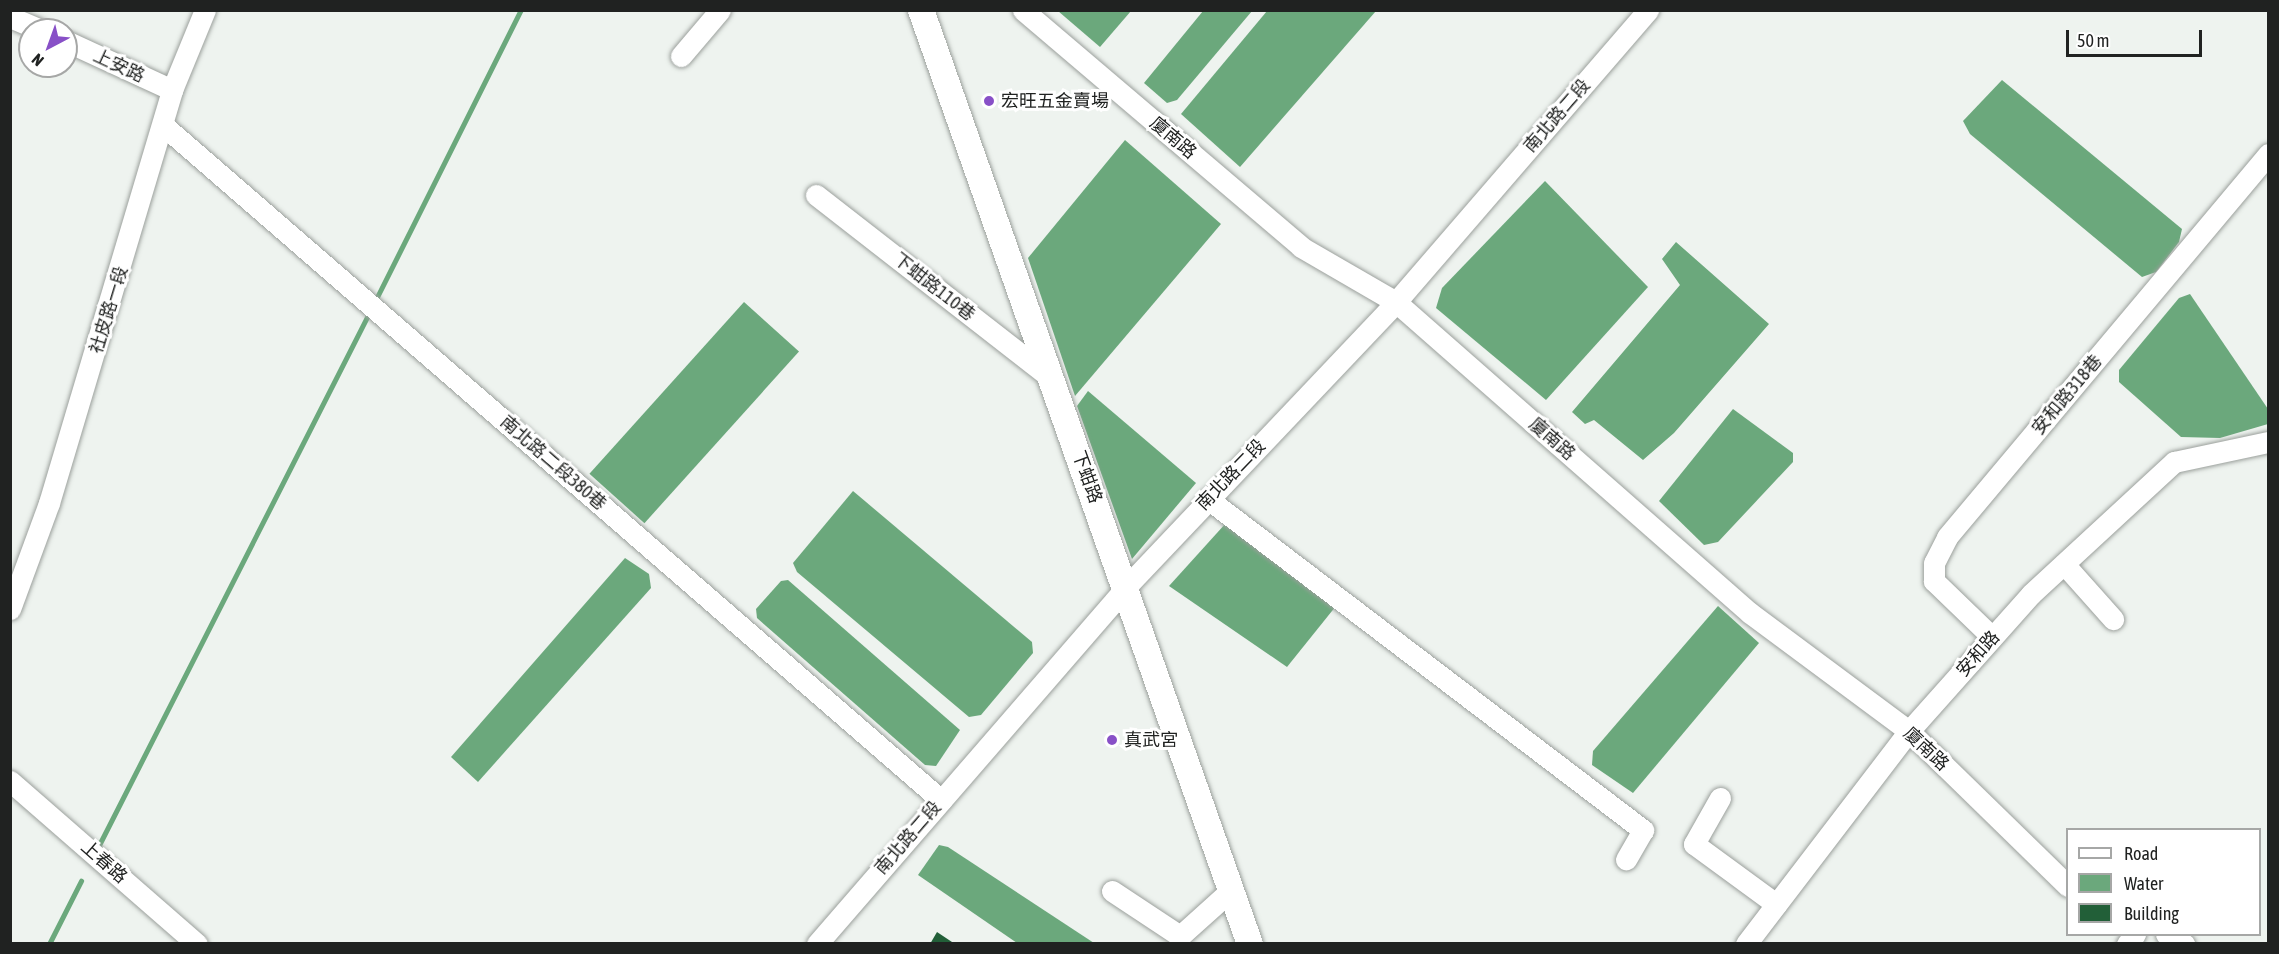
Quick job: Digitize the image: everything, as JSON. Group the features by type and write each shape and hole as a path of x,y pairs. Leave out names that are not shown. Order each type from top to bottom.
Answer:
{"main road":[{"name":"下蚶路","path":"921,10 1250,944"}],"street":[{"name":"社皮路一段","path":"10,609 49,503 164,126 172,90 205,10"},
{"path":"681,56 720,10"},
{"name":"廈南路","path":"1023,10 1301,247 1396,302 1750,613 1909,731 2066,885"},
{"name":"南北路二段","path":"817,944 1125,588 1396,302 1648,10"},
{"name":"上安路","path":"78,47 172,90"},
{"name":"南北路二段380巷","path":"164,126 941,800"},
{"name":"安和路318巷","path":"1992,637 1934,580 1934,563 1947,537 2268,154"},
{"name":"下蚶路110巷","path":"816,195 1052,379"},
{"name":"安和路","path":"1746,944 1909,731 1992,637 2064,564 2174,462 2268,442"},
{"path":"1208,499 1643,830 1626,860"},
{"path":"2064,564 2113,619"},
{"name":"上春路","path":"10,781 197,944"},
{"path":"1720,798 1694,844 1776,904"},
{"path":"1112,891 1180,936 1231,890"},
{"path":"2170,936 2184,944"}],"water":[{"path":"1058,11 1131,11 1100,47"},
{"path":"1203,11 1252,11 1177,100 1167,103 1144,83"},
{"path":"1267,11 1376,11 1240,167 1181,114"},
{"path":"2002,80 2182,229 2179,242 2156,272 2142,277 1970,134 1963,121"},
{"path":"1125,140 1221,224 1075,396 1028,258"},
{"path":"1545,181 1648,287 1546,400 1436,308 1442,288"},
{"path":"1676,242 1769,324 1674,433 1643,460 1594,420 1585,424 1572,412 1680,285 1662,259"},
{"path":"2190,294 2268,409 2268,424 2220,438 2181,437 2119,382 2119,370 2179,298"},
{"path":"744,302 799,352 644,523 589,474"},
{"path":"1088,391 1196,483 1132,559 1077,406"},
{"path":"1733,409 1793,453 1793,462 1718,542 1704,545 1659,501"},
{"path":"853,491 1032,642 1033,653 981,715 969,717 797,572 793,563"},
{"path":"1226,523 1336,606 1287,667 1169,586"},
{"path":"625,558 649,574 651,588 478,782 451,757"},
{"path":"788,580 960,730 936,766 925,765 757,618 756,609 781,581"},
{"path":"1718,606 1759,643 1633,793 1592,765 1593,751"},
{"path":"939,845 948,847 1094,943 1017,943 918,875"}],"building":[{"path":"937,932 955,944 930,944"}],"waterway":[{"path":"374,303 521,10"},
{"path":"99,845 370,311"},
{"path":"49,944 81,881"}],"place":[{"name":"宏旺五金賣場","path":"989,101"},
{"name":"真武宮","path":"1112,740"}]}
